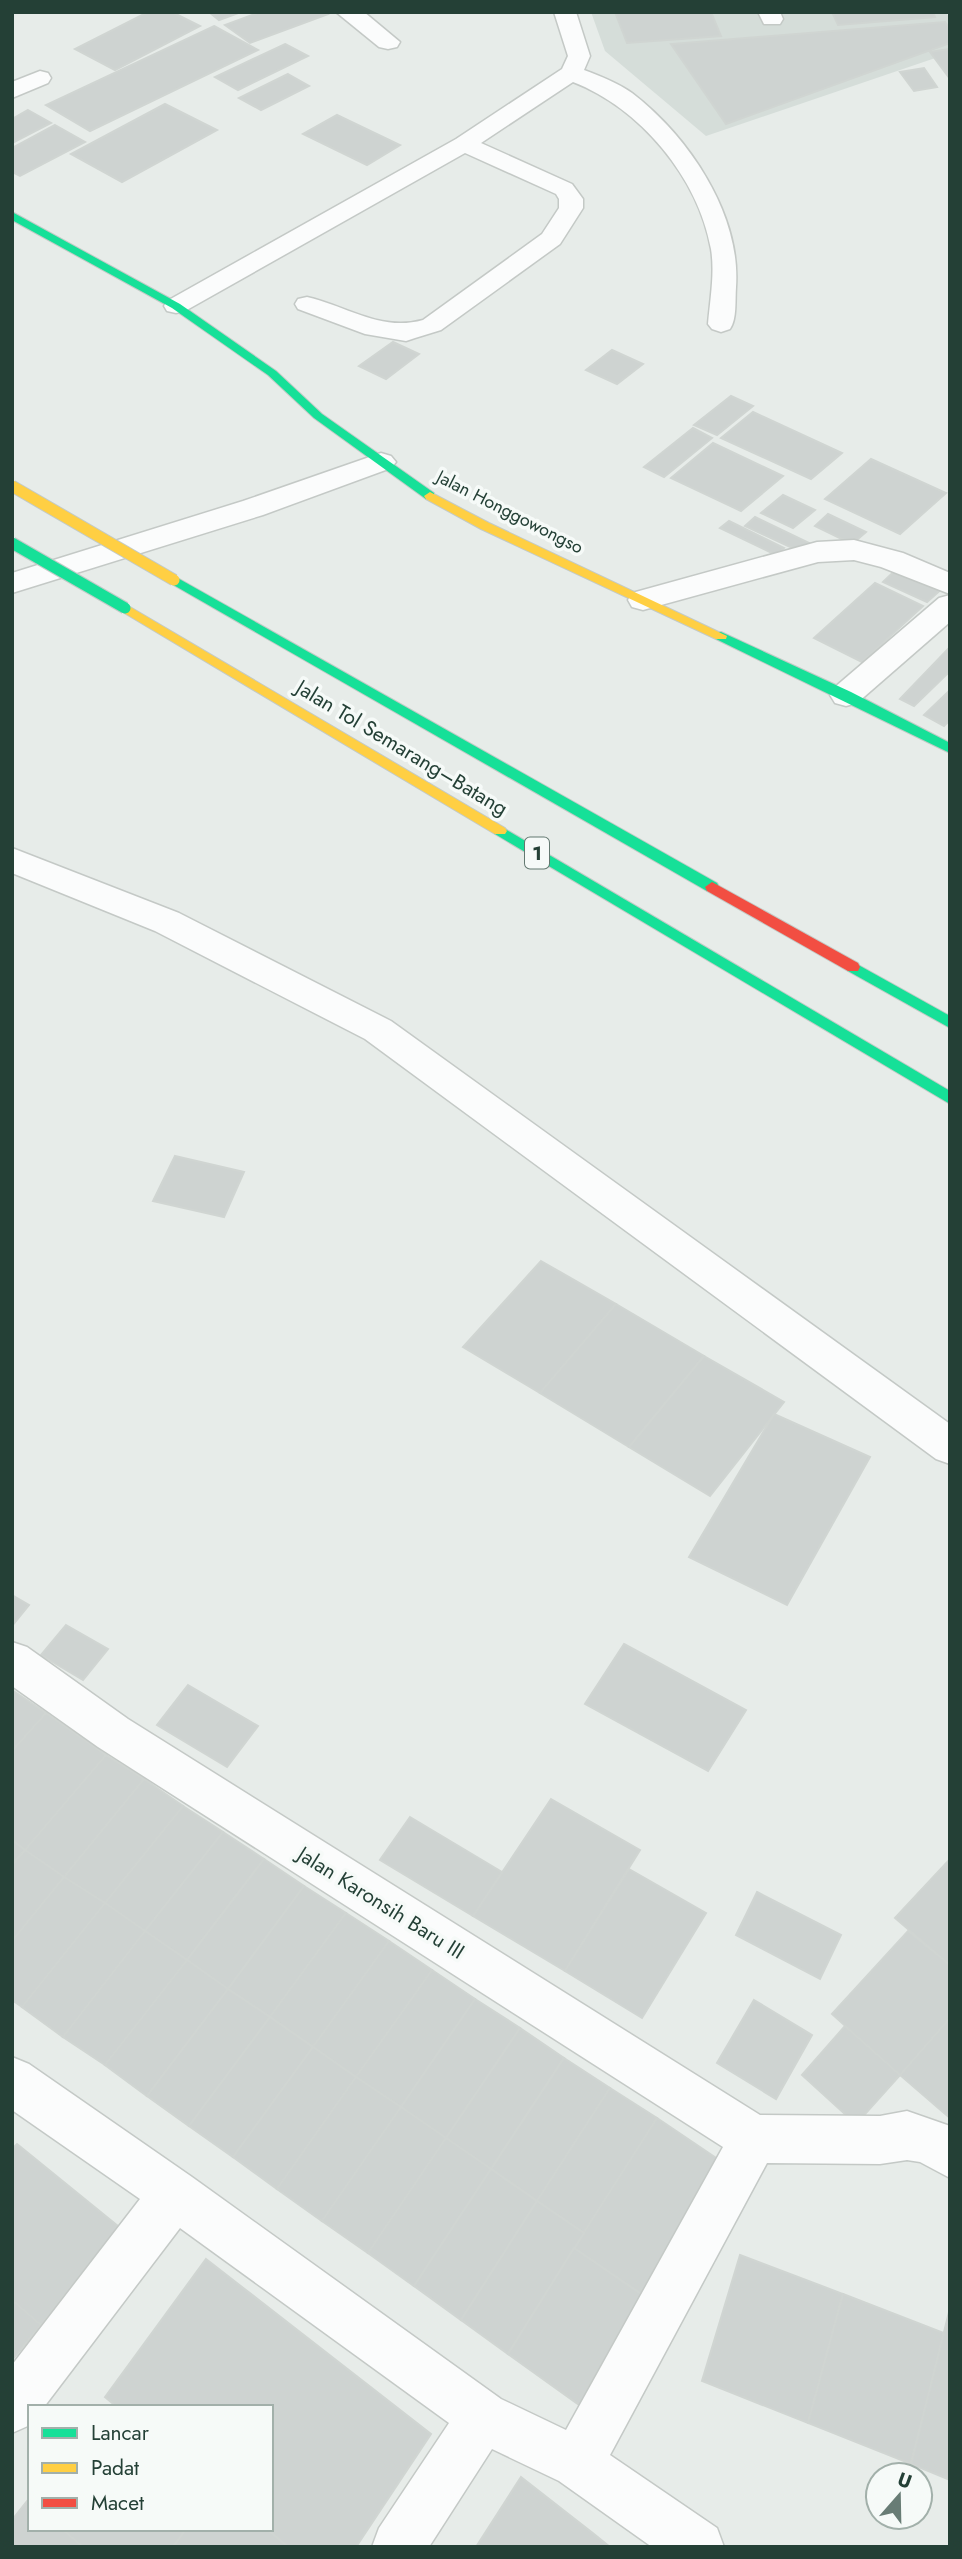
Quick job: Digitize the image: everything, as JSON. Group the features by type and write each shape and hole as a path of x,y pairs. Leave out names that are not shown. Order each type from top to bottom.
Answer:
{"main road":[{"name":"Jalan Honggowongso","path":"12,215 176,306 272,373 318,416 433,498 485,526 846,695 950,749"},
{"name":"Jalan Tol Semarang–Batang","path":"12,486 950,1023"},
{"name":"Jalan Tol Semarang–Batang","path":"12,543 950,1098"}],"street":[{"path":"348,12 388,42"},
{"path":"12,583 253,508 381,461"},
{"path":"643,600 817,552 854,550 892,560 950,584"},
{"path":"846,695 950,605"},
{"path":"12,860 167,922 378,1030 950,1447"},
{"name":"Jalan Karonsih Baru III","path":"12,1661 113,1733 754,2139"},
{"path":"12,2081 175,2194 483,2417 577,2463 698,2547"},
{"path":"577,2463 754,2139 880,2140 893,2134 914,2135 940,2146 950,2154"},
{"path":"12,2407 175,2194"},
{"path":"398,2547 483,2417"}],"lane":[{"path":"176,306 464,144 571,73 579,56 565,12"},
{"path":"571,73 621,96 636,108 667,142 701,192 723,249 721,324"},
{"path":"12,91 40,78"},
{"path":"307,304 374,328 406,333 432,325 551,239 571,208 571,199 564,189 464,144"}],"shaded area":[{"path":"591,12 946,12 950,19 950,53 706,136 605,51"}],"building":[{"path":"148,12 172,12 200,26 115,70 75,49"},
{"path":"209,12 241,12 219,20"},
{"path":"260,12 328,14 250,43 225,25"},
{"path":"615,12 711,12 721,36 627,43"},
{"path":"832,12 933,12 935,17 838,25"},
{"path":"945,22 950,29 950,43 726,124 671,44"},
{"path":"214,26 258,50 90,131 46,105"},
{"path":"285,44 308,56 238,90 215,77"},
{"path":"950,49 950,79 930,52"},
{"path":"924,68 937,87 914,91 900,72"},
{"path":"288,74 309,86 261,110 239,98"},
{"path":"165,104 217,130 122,182 71,154"},
{"path":"28,110 51,123 12,143 12,119"},
{"path":"337,115 400,145 367,165 303,134"},
{"path":"55,125 85,142 20,176 12,172 12,148"},
{"path":"393,342 419,354 386,379 359,366"},
{"path":"612,350 643,364 617,384 586,370"},
{"path":"731,396 753,406 717,435 694,425"},
{"path":"753,412 842,453 811,479 721,438"},
{"path":"693,428 712,438 664,477 644,467"},
{"path":"713,443 783,476 741,511 671,478"},
{"path":"871,459 946,493 900,534 825,499"},
{"path":"783,495 815,510 793,528 761,513"},
{"path":"828,514 866,532 852,544 815,526"},
{"path":"755,517 809,543 799,551 745,526"},
{"path":"729,521 784,548 776,555 720,528"},
{"path":"901,565 945,586 927,602 883,582"},
{"path":"875,583 923,606 862,662 814,638"},
{"path":"950,647 950,671 914,706 900,699"},
{"path":"950,690 950,720 944,726 924,715"},
{"path":"175,1156 244,1172 224,1217 153,1201"},
{"path":"541,1261 616,1304 540,1393 463,1347"},
{"path":"616,1304 704,1356 629,1447 540,1393"},
{"path":"704,1356 784,1402 710,1496 629,1447"},
{"path":"774,1414 870,1457 787,1605 689,1557"},
{"path":"12,1595 29,1605 12,1626"},
{"path":"66,1625 108,1649 83,1680 41,1655"},
{"path":"624,1644 746,1710 708,1771 585,1704"},
{"path":"188,1685 258,1726 227,1767 157,1725"},
{"path":"12,1690 46,1713 12,1751"},
{"path":"46,1713 106,1755 25,1850 12,1840 12,1751"},
{"path":"106,1755 144,1779 64,1877 25,1850"},
{"path":"144,1779 183,1806 105,1903 64,1877"},
{"path":"551,1799 640,1850 565,1971 473,1916"},
{"path":"183,1806 223,1832 145,1931 105,1903"},
{"path":"410,1817 502,1872 473,1916 380,1860"},
{"path":"223,1832 264,1859 187,1960 145,1931"},
{"path":"12,1840 25,1850 12,1864"},
{"path":"25,1850 64,1877 12,1941 12,1865"},
{"path":"264,1859 304,1886 228,1989 187,1960"},
{"path":"950,1859 950,1965 895,1918"},
{"path":"629,1869 706,1913 642,2018 565,1971"},
{"path":"64,1877 105,1903 22,2007 12,2000 12,1941"},
{"path":"304,1886 346,1913 270,2017 228,1989"},
{"path":"757,1892 841,1935 820,1979 736,1935"},
{"path":"105,1903 145,1931 63,2037 22,2007"},
{"path":"346,1913 389,1941 313,2047 270,2017"},
{"path":"145,1931 187,1960 105,2065 63,2037"},
{"path":"908,1931 950,1965 950,2018 900,2075 832,2014"},
{"path":"389,1941 432,1970 356,2077 313,2047"},
{"path":"187,1960 228,1989 147,2096 105,2065"},
{"path":"432,1970 475,1999 401,2107 356,2077"},
{"path":"228,1989 270,2017 189,2126 147,2096"},
{"path":"475,1999 520,2028 446,2138 401,2107"},
{"path":"754,2000 812,2035 776,2099 717,2063"},
{"path":"270,2017 313,2047 233,2157 189,2126"},
{"path":"950,2018 950,2118 900,2075"},
{"path":"845,2026 900,2075 856,2124 802,2075"},
{"path":"520,2028 564,2058 491,2169 446,2138"},
{"path":"313,2047 356,2077 277,2189 233,2157"},
{"path":"564,2058 610,2088 537,2201 491,2169"},
{"path":"356,2077 401,2107 322,2221 277,2189"},
{"path":"610,2088 657,2118 584,2233 537,2201"},
{"path":"401,2107 446,2138 368,2253 322,2221"},
{"path":"657,2118 728,2166 647,2298 574,2248"},
{"path":"446,2138 491,2169 414,2286 368,2253"},
{"path":"17,2144 119,2227 41,2325 12,2300 12,2149"},
{"path":"491,2169 537,2201 461,2320 414,2286"},
{"path":"537,2201 584,2233 508,2354 461,2320"},
{"path":"574,2248 647,2298 582,2407 508,2354"},
{"path":"740,2255 843,2294 808,2423 702,2381"},
{"path":"206,2259 431,2434 356,2547 288,2547 269,2531 273,2531 273,2405 115,2405 105,2397"},
{"path":"843,2294 944,2333 912,2461 903,2461 808,2423"},
{"path":"12,2300 41,2325 12,2360"},
{"path":"950,2312 950,2480 934,2473 934,2461 912,2461"},
{"path":"521,2477 594,2534 610,2547 476,2547"},
{"path":"28,2500 28,2531 64,2531 83,2547 12,2547 12,2520"},
{"path":"64,2531 185,2531 173,2547 83,2547"},
{"path":"185,2531 269,2531 288,2547 173,2547"}],"traffic: fast":[{"path":"12,215 176,306 272,373 318,416 430,496"},
{"path":"12,543 125,608"},
{"path":"174,580 712,887"},
{"path":"721,636 846,695 950,749"},
{"path":"500,831 950,1098"},
{"path":"853,967 950,1023"}],"traffic: slow":[{"path":"12,486 174,580"},
{"path":"430,496 485,526 721,636"},
{"path":"125,608 500,831"}],"traffic: jam":[{"path":"712,887 853,967"}]}
